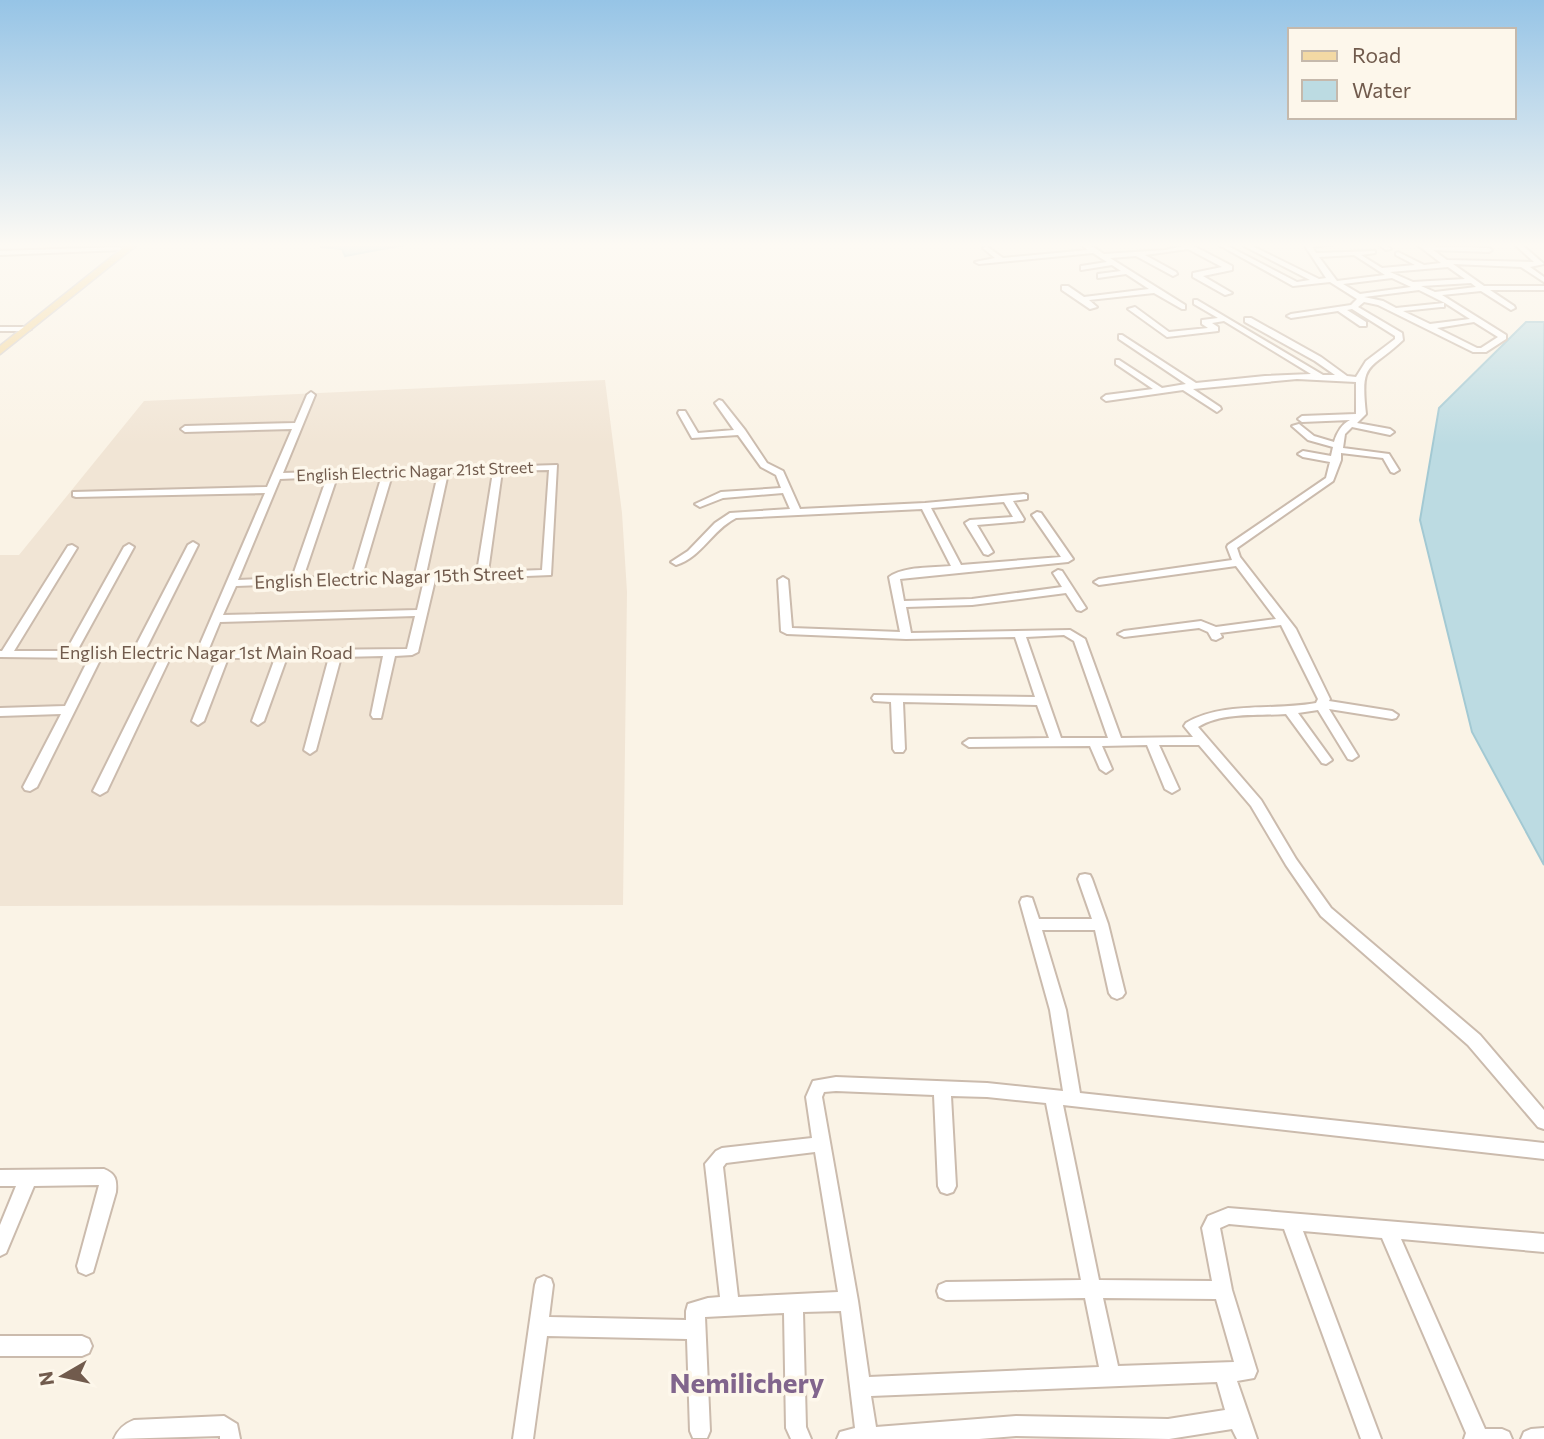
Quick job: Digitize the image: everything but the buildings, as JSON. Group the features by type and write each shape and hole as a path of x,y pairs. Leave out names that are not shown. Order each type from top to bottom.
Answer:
{"main road":[{"path":"0,351 46,310"},
{"path":"0,344 48,310"}],"street":[{"path":"1134,310 1167,335 1215,329 1205,322 1224,319"},
{"path":"1210,310 1323,378"},
{"path":"1291,316 1319,310"},
{"path":"1356,310 1363,324"},
{"path":"1107,398 1249,381 1351,379 1399,340 1399,335 1363,310"},
{"path":"1394,310 1476,350 1483,350 1503,337 1460,310"},
{"path":"1248,320 1351,379 1362,414 1341,433 1338,452 1326,484 1232,547 1239,562 1284,621 1321,689 1322,705 1352,756"},
{"path":"1427,327 1471,321"},
{"path":"0,329 23,329"},
{"path":"1122,337 1191,387 1217,410"},
{"path":"1119,362 1161,391"},
{"path":"201,655 311,395"},
{"path":"719,403 764,465 778,471 796,512"},
{"path":"682,413 698,438 741,432"},
{"path":"1338,452 1311,438 1299,422 1359,417"},
{"path":"1348,425 1390,432"},
{"path":"185,429 298,426"},
{"path":"1303,454 1338,452 1387,456 1394,470"},
{"name":"English Electric Nagar 21st Street","path":"277,475 554,467 547,573"},
{"path":"482,575 498,469"},
{"path":"216,619 421,613 444,470"},
{"path":"356,579 388,472"},
{"path":"296,581 333,474"},
{"path":"76,494 271,490"},
{"path":"700,504 721,495 787,490"},
{"path":"676,562 687,556 725,518 744,513 925,506 1024,497"},
{"path":"988,552 970,523 1019,519 1007,499"},
{"path":"925,506 958,569"},
{"path":"906,636 894,577 1068,559 1037,516"},
{"path":"138,655 193,545"},
{"path":"70,654 130,547"},
{"path":"3,654 72,548"},
{"path":"1099,582 1239,562"},
{"path":"1058,572 1080,608"},
{"name":"English Electric Nagar 15th Street","path":"231,583 547,573"},
{"path":"783,580 787,631 906,636 1066,632 1079,639 1116,742"},
{"path":"901,604 972,601 1067,590"},
{"name":"English Electric Nagar 1st Main Road","path":"3,654 412,652 421,613"},
{"path":"1125,634 1201,624 1216,635 1284,621"},
{"path":"1018,634 1056,742"},
{"path":"377,715 390,652"},
{"path":"310,750 336,653"},
{"path":"30,787 97,654"},
{"path":"258,721 282,654"},
{"path":"100,791 166,655"},
{"path":"198,721 224,655"},
{"path":"878,698 1041,701"},
{"path":"897,699 899,749"},
{"path":"1391,715 1322,705 1290,711 1196,720 1190,726 1256,803 1291,862 1326,912 1474,1040 1544,1122"},
{"path":"0,712 69,710"},
{"path":"1290,711 1326,760"},
{"path":"1151,741 1172,789"},
{"path":"970,743 1203,741"},
{"path":"1095,743 1106,769"},
{"path":"1085,879 1101,924 1117,993"},
{"path":"1027,902 1058,1010 1073,1100"},
{"path":"1034,925 1101,924"},
{"path":"1238,1418 1168,1429 1016,1426 861,1438 861,1387 814,1097 820,1086 836,1084 987,1090 1544,1151"},
{"path":"942,1089 947,1186"},
{"path":"1053,1097 1111,1378"},
{"path":"730,1306 714,1164 722,1156 822,1144"},
{"path":"0,1178 94,1176 104,1177 108,1181 86,1266"},
{"path":"0,1247 28,1178"},
{"path":"861,1387 1247,1371 1223,1290 1211,1228 1214,1222 1228,1216 1389,1232 1455,1233 1544,1243"},
{"path":"1290,1221 1371,1439"},
{"path":"1389,1232 1479,1438"},
{"path":"523,1439 544,1285"},
{"path":"946,1291 1223,1290"},
{"path":"700,1431 693,1318 699,1308 849,1301"},
{"path":"793,1303 796,1427 801,1439"},
{"path":"538,1326 694,1330"},
{"path":"0,1346 82,1346"},
{"path":"1224,1372 1247,1439"},
{"path":"124,1439 134,1430 224,1426 230,1431 230,1439"},
{"path":"1531,1439 1544,1438"},
{"path":"1474,1439 1502,1439"}],"shaded area":[{"path":"605,380 622,513 627,592 623,905 0,906 0,555 19,555 144,401"}],"water":[{"path":"1526,322 1544,322 1544,865 1472,732 1420,520 1439,408"}],"district":[{"name":"Nemilichery","path":"747,1383"}]}
